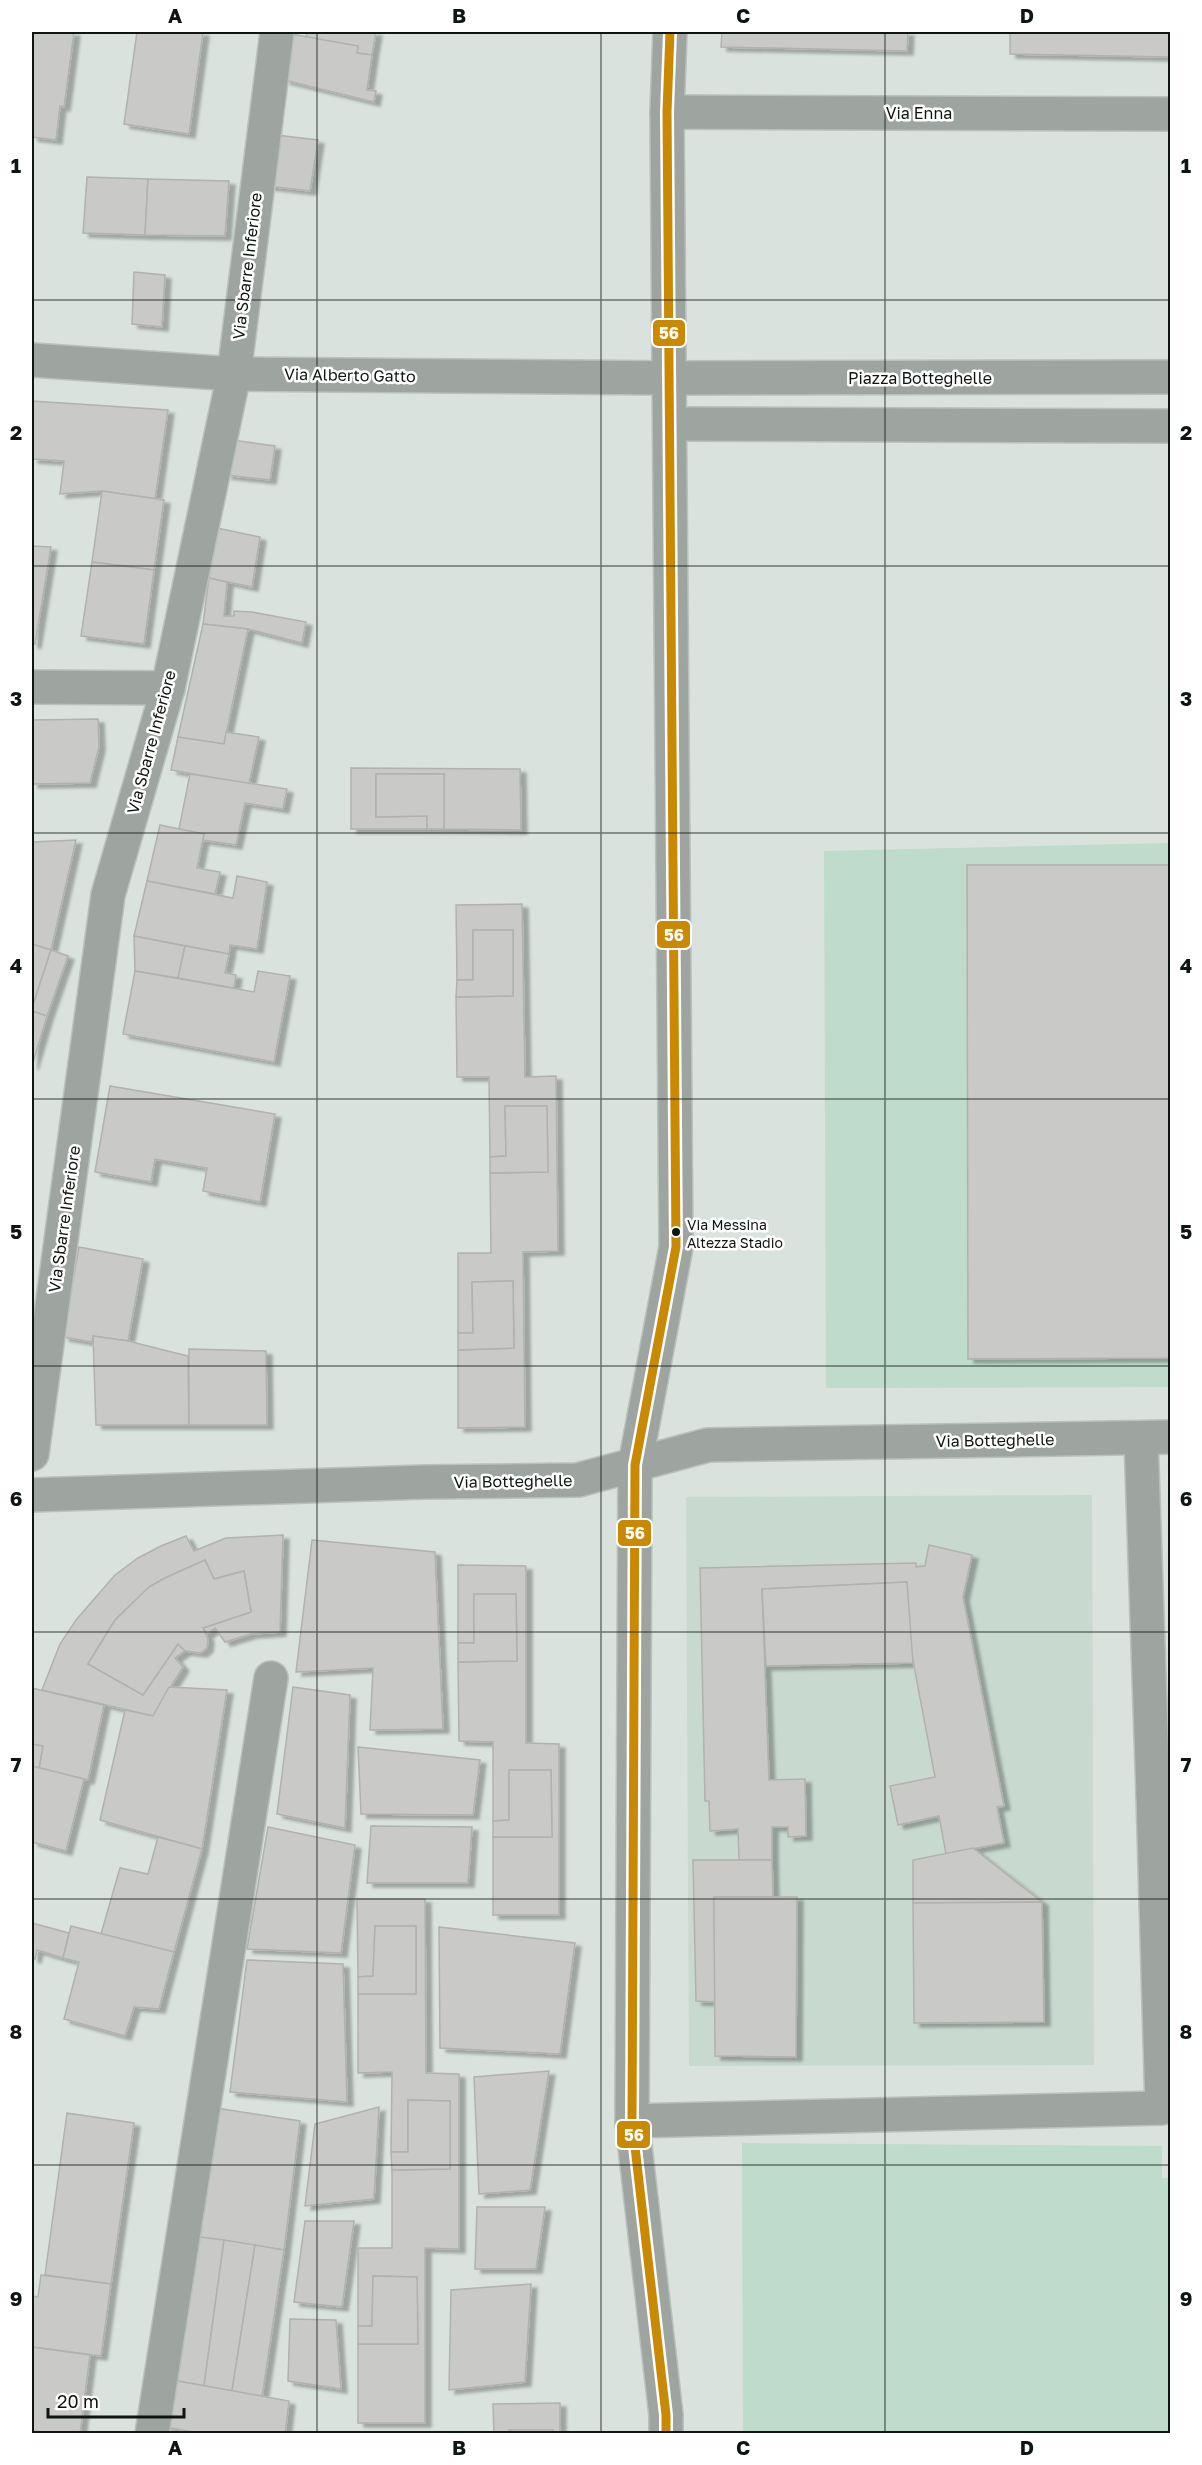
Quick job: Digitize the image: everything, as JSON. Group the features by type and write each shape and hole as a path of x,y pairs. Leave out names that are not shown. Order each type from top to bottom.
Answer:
{"street":[{"name":"Via Sbarre Inferiore","path":"32,1454 108,895 168,688 234,374 277,32"},
{"path":"666,2433 666,2415 632,2121 635,1465 676,1247 667,112 670,32"},
{"name":"Via Enna","path":"667,112 1170,114"},
{"name":"Via Alberto Gatto","path":"32,360 234,374 670,378"},
{"name":"Piazza Botteghelle","path":"670,378 1170,377"},
{"path":"671,424 1170,426"},
{"path":"32,687 168,688"},
{"path":"632,2121 1162,2108 1162,1794 1156,1437"},
{"name":"Via Botteghelle","path":"32,1494 425,1482 578,1480 708,1445 1156,1437"},
{"path":"152,2433 271,1678"}],"shaded area":[{"path":"1092,1495 1094,2065 689,2066 686,1497"}],"green space":[{"path":"1170,843 1170,1387 826,1388 824,851"},
{"path":"742,2143 1162,2146 1162,2178 1170,2178 1170,2433 743,2433"}],"building":[{"path":"32,32 74,32 64,107 60,106 56,140 32,137"},
{"path":"137,32 203,32 189,134 124,124"},
{"path":"307,32 376,32 372,55 357,53 358,46 306,37"},
{"path":"722,32 908,32 907,51 721,47"},
{"path":"1010,32 1170,32 1170,57 1010,54"},
{"path":"291,34 358,46 357,53 372,55 367,90 376,91 374,102 284,80"},
{"path":"276,135 318,140 310,191 268,186"},
{"path":"87,177 148,179 145,235 83,233"},
{"path":"148,179 229,181 225,236 145,235"},
{"path":"134,272 165,275 162,327 132,324"},
{"path":"32,401 168,410 155,499 102,491 60,494 64,461 32,459"},
{"path":"232,440 275,446 270,480 226,475"},
{"path":"102,491 164,500 154,570 92,562"},
{"path":"217,528 260,537 252,587 209,578"},
{"path":"32,546 51,547 35,644 32,644"},
{"path":"92,562 154,570 144,644 81,636"},
{"path":"209,578 227,582 224,616 234,616 234,611 252,612 306,622 302,643 248,629 203,624"},
{"path":"203,624 248,629 224,744 178,737"},
{"path":"98,719 99,747 90,783 32,784 32,720"},
{"path":"226,732 259,737 249,784 171,770 178,737 224,744"},
{"path":"351,768 520,769 521,830 444,829 444,774 376,774 376,817 427,816 427,829 351,829"},
{"path":"190,774 287,789 283,809 245,803 236,845 203,840 204,834 179,829"},
{"path":"376,774 444,774 444,829 427,829 427,816 376,817"},
{"path":"160,825 204,834 197,868 220,872 215,894 147,881"},
{"path":"76,840 51,950 32,944 32,842"},
{"path":"967,865 1170,865 1170,1358 968,1359"},
{"path":"237,876 267,882 257,949 230,945 229,954 134,936 147,881 233,898"},
{"path":"522,904 525,1077 556,1076 558,1251 523,1252 525,1427 458,1428 458,1350 514,1348 513,1281 472,1282 473,1333 458,1333 458,1253 491,1253 490,1173 548,1172 547,1106 505,1106 506,1156 490,1157 489,1077 457,1077 456,997 513,996 513,930 473,930 473,980 457,980 456,905"},
{"path":"473,930 513,930 513,996 456,997 457,980 473,980"},
{"path":"134,936 185,946 178,978 135,971"},
{"path":"32,944 51,950 32,1008"},
{"path":"185,946 229,954 225,973 236,975 234,988 178,978"},
{"path":"51,950 68,956 47,1016 32,1011 32,1008"},
{"path":"135,971 254,992 258,971 290,976 274,1062 123,1034"},
{"path":"32,1011 47,1016 32,1066"},
{"path":"110,1086 275,1114 260,1202 203,1191 207,1168 155,1159 151,1182 95,1172"},
{"path":"505,1106 547,1106 548,1172 490,1173 490,1157 506,1156"},
{"path":"79,1247 143,1259 128,1341 93,1336 92,1342 63,1337"},
{"path":"513,1281 514,1348 458,1350 458,1333 473,1333 472,1282"},
{"path":"93,1336 128,1341 188,1356 189,1425 96,1425"},
{"path":"189,1349 266,1351 267,1425 189,1425"},
{"path":"283,1535 280,1632 251,1634 225,1642 215,1628 207,1634 203,1628 251,1612 244,1571 214,1579 205,1560 149,1587 115,1620 88,1664 143,1695 178,1644 185,1651 175,1658 183,1667 153,1716 42,1690 60,1644 76,1620 115,1575 138,1558 186,1536 194,1551 226,1538"},
{"path":"312,1540 435,1552 443,1729 370,1730 373,1668 296,1672"},
{"path":"929,1545 972,1555 963,1597 1004,1806 997,1807 1004,1843 946,1854 939,1816 898,1825 890,1786 935,1777 910,1645 907,1582 762,1589 769,1780 805,1779 806,1836 788,1837 788,1827 772,1827 772,1860 739,1860 738,1829 710,1831 709,1801 705,1801 700,1568 916,1563 916,1567 925,1566"},
{"path":"205,1560 214,1579 244,1571 251,1612 203,1628 208,1639 207,1648 201,1653 185,1651 178,1644 143,1695 88,1664 115,1620 149,1587"},
{"path":"458,1565 526,1566 526,1743 559,1744 559,1915 493,1915 493,1837 552,1837 551,1770 509,1770 509,1820 493,1821 493,1742 459,1741 458,1662 517,1661 516,1594 474,1594 474,1643 458,1643"},
{"path":"907,1582 913,1663 766,1666 762,1589"},
{"path":"474,1594 516,1594 517,1661 458,1662 458,1643 474,1643"},
{"path":"169,1687 227,1690 202,1849 100,1820 125,1710 153,1716"},
{"path":"293,1687 350,1695 345,1828 277,1814"},
{"path":"32,1688 104,1705 88,1780 39,1768 43,1746 32,1744"},
{"path":"32,1744 43,1746 39,1768 32,1766"},
{"path":"358,1747 480,1760 473,1815 361,1814"},
{"path":"32,1766 84,1779 66,1851 32,1842"},
{"path":"509,1770 551,1770 552,1837 493,1837 493,1821 509,1820"},
{"path":"371,1826 472,1827 468,1883 367,1883"},
{"path":"268,1827 355,1845 341,1953 247,1949"},
{"path":"158,1837 202,1849 174,1952 101,1934 120,1868 148,1874"},
{"path":"973,1848 1042,1902 913,1903 913,1860"},
{"path":"693,1860 772,1860 773,1897 714,1897 715,2002 696,2001"},
{"path":"714,1897 797,1897 796,2057 715,2056"},
{"path":"357,1899 425,1899 426,2073 459,2074 459,2249 425,2248 425,2423 358,2423 358,2344 418,2344 417,2277 373,2276 372,2326 358,2326 358,2248 392,2248 392,2170 450,2169 450,2101 408,2100 408,2152 391,2152 392,2072 358,2073 358,1994 416,1994 416,1926 375,1926 373,1976 358,1977"},
{"path":"1042,1902 1044,2022 914,2023 913,1903"},
{"path":"32,1923 69,1933 63,1958 37,1950 35,1959 32,1958"},
{"path":"71,1926 174,1952 159,2009 134,2007 125,2036 64,2019 79,1962 63,1958"},
{"path":"375,1926 416,1926 416,1994 358,1994 358,1977 373,1976"},
{"path":"439,1927 575,1943 560,2054 440,2048"},
{"path":"247,1960 343,1964 347,2102 230,2092"},
{"path":"549,2071 530,2190 479,2194 474,2077"},
{"path":"408,2100 450,2101 450,2169 392,2170 391,2152 408,2152"},
{"path":"379,2107 374,2199 305,2206 315,2124"},
{"path":"216,2108 300,2121 284,2250 199,2237"},
{"path":"67,2113 134,2123 111,2284 45,2275"},
{"path":"477,2207 545,2207 536,2269 475,2269"},
{"path":"305,2221 354,2221 342,2307 294,2302"},
{"path":"199,2237 224,2240 204,2386 172,2380"},
{"path":"224,2240 255,2245 232,2391 204,2386"},
{"path":"255,2245 284,2250 262,2397 232,2391"},
{"path":"41,2275 111,2284 101,2356 32,2347 32,2296 38,2297"},
{"path":"373,2276 417,2277 418,2344 358,2344 358,2326 372,2326"},
{"path":"531,2284 525,2382 449,2390 451,2290"},
{"path":"290,2319 336,2320 341,2389 288,2381"},
{"path":"32,2347 90,2355 80,2434 32,2431"},
{"path":"172,2380 289,2401 285,2434 205,2434 165,2427"},
{"path":"560,2403 560,2434 553,2434 553,2430 509,2430 509,2434 494,2434 493,2404"},
{"path":"509,2430 553,2430 553,2434 509,2434"}],"transit line":[{"name":"56","path":"666,2434 666,2415 632,2121 635,1465 676,1247 667,112 670,32"}],"place":[{"name":"Via Messina Altezza Stadio","path":"676,1232"}]}
